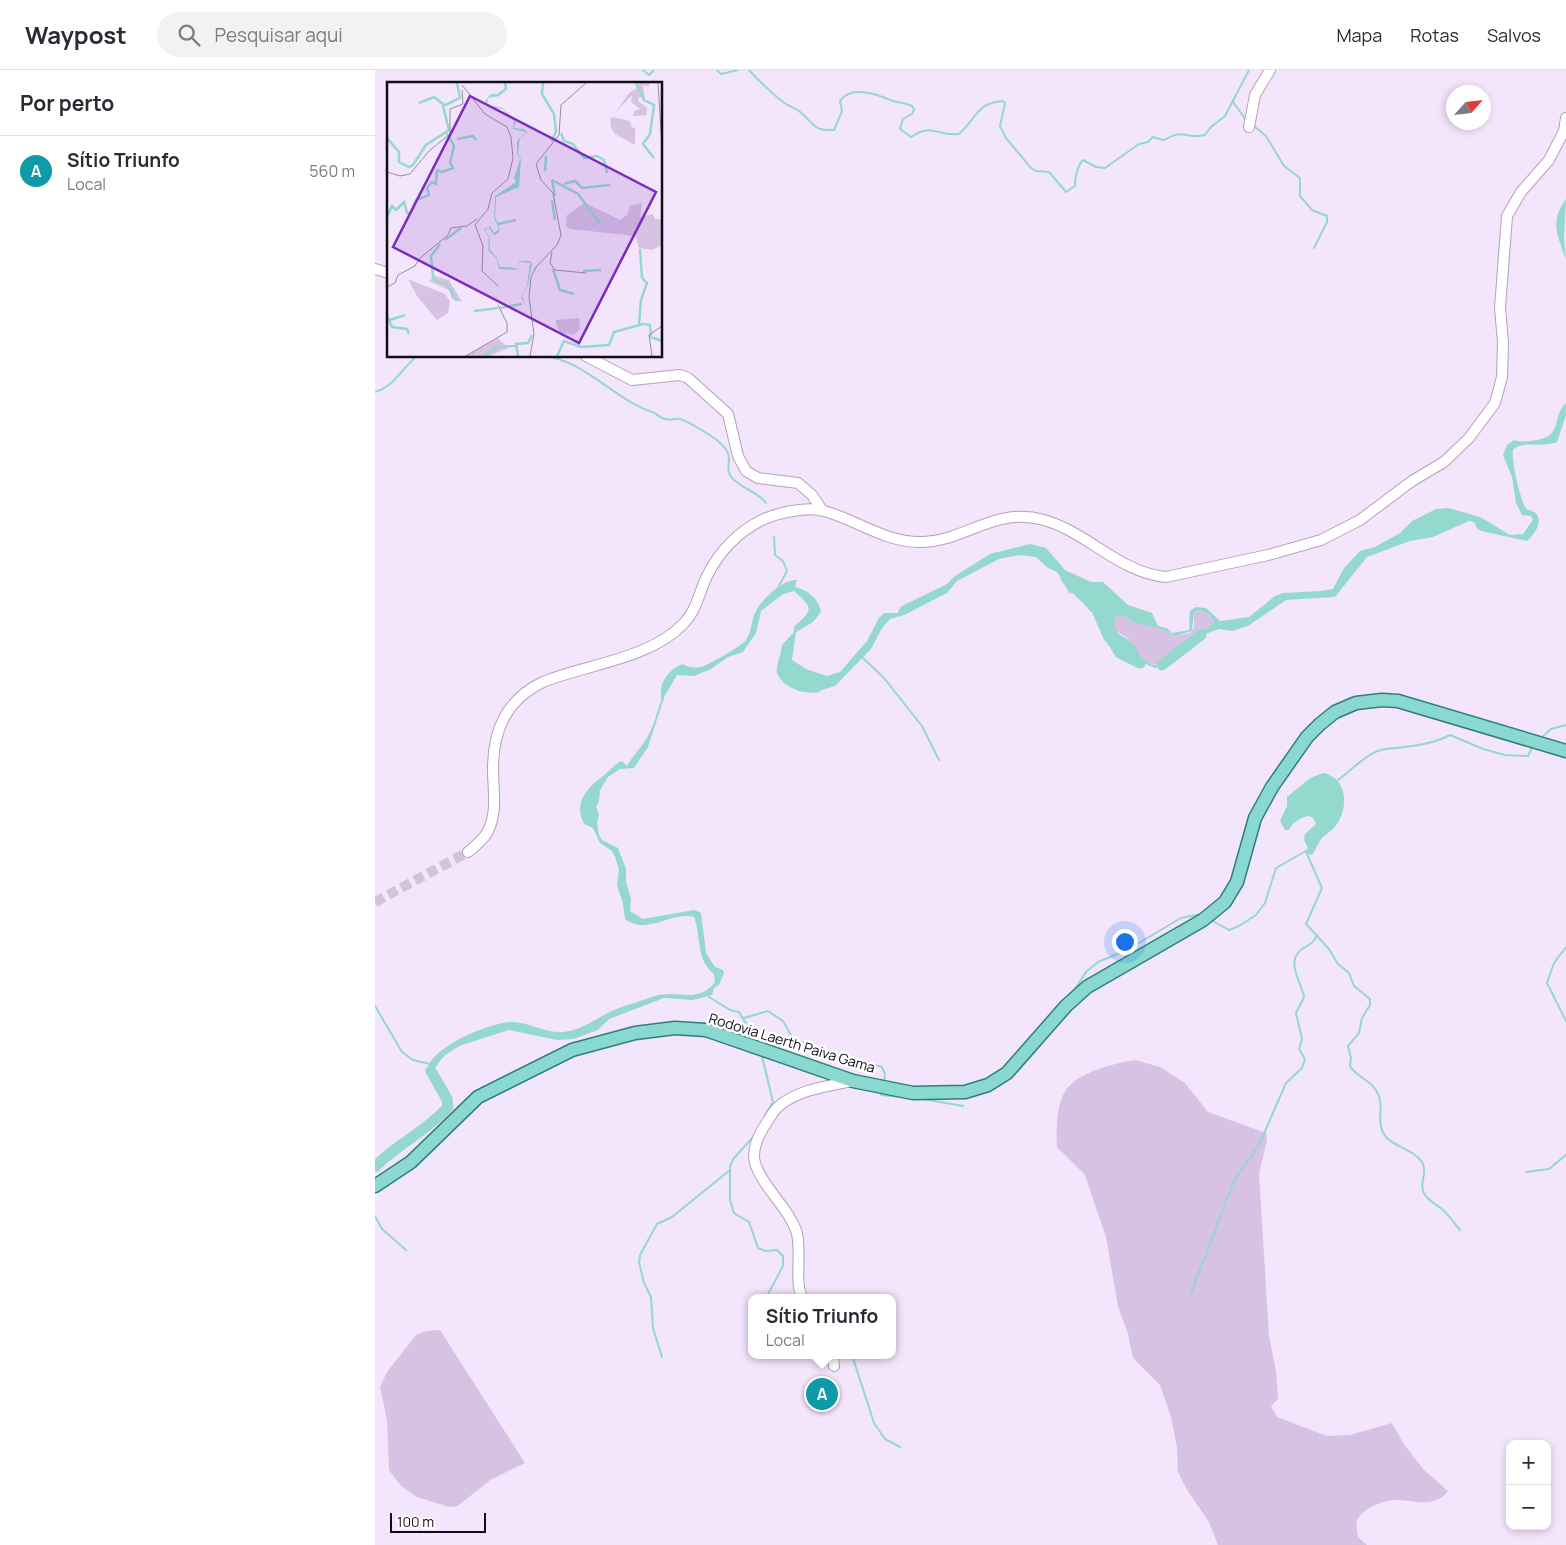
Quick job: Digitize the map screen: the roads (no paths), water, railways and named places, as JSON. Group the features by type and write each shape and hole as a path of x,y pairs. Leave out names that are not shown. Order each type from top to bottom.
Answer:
{"main road":[{"name":"Rodovia Laerth Paiva Gama","path":"375,1186 411,1162 478,1097 572,1050 635,1033 675,1028 706,1030 853,1081 913,1093 965,1092 988,1085 1007,1074 1066,1006 1087,987 1203,920 1225,902 1237,882 1255,818 1272,787 1307,738 1327,718 1345,707 1368,701 1398,701 1566,751"}],"street":[{"path":"1249,127 1255,95 1270,70"},
{"path":"468,852 486,835 490,826 495,801 493,769 497,728 512,705 533,687 543,682 612,660 662,641 679,628 692,613 708,575 732,541 742,532 774,514 823,510 888,537 920,542 959,533 1007,516 1033,517 1053,523 1129,566 1166,577 1268,555 1312,543 1360,520 1412,481 1443,462 1469,438 1495,403 1502,369 1500,308 1505,221 1521,192 1549,160 1564,131 1566,118"},
{"path":"590,358 632,380 681,375 688,378 728,414 738,456 746,471 758,478 798,484 812,495 823,510"},
{"path":"802,1294 799,1287 798,1236 785,1207 761,1176 753,1158 755,1148 773,1112 785,1102 816,1089 853,1081"},
{"path":"833,1359 834,1366"}],"waterway":[{"path":"643,70 649,75 654,70"},
{"path":"717,70 721,74 738,70"},
{"path":"749,70 781,100 799,111 817,128 827,130 834,130 842,111 840,101 851,93 865,92 912,106 914,109 912,114 903,119 900,129 911,137 930,130 945,134 959,134 982,108 994,102 1003,101 1005,103 1000,126 1006,138 1031,168 1036,171 1049,172 1066,192 1075,186 1079,165 1083,160 1096,167 1105,168 1139,144 1148,142 1153,137 1163,140 1179,134 1205,135 1211,127 1225,116 1249,70"},
{"path":"1233,102 1246,120"},
{"path":"1254,126 1266,136 1284,166 1300,178 1300,196 1312,210 1327,216 1327,222 1314,248"},
{"path":"375,392 382,390 393,382 415,358"},
{"path":"554,358 586,372 625,399 661,418 683,420 712,436 728,453 728,470 732,478 766,503"},
{"path":"774,537 775,555 783,561 787,571 779,586"},
{"path":"1066,578 1094,607"},
{"path":"1162,665 1201,635"},
{"path":"1112,640 1120,653 1140,663"},
{"path":"862,657 884,678 922,726 939,760"},
{"path":"784,660 782,671 788,679 801,686 817,687"},
{"path":"1540,739 1551,729 1566,725"},
{"path":"1338,780 1379,750 1427,743 1450,735 1483,749 1505,755 1528,756 1533,746"},
{"path":"1211,920 1229,930 1256,915 1265,903 1276,868 1306,851"},
{"path":"1307,854 1322,888 1306,924 1329,949 1338,964 1349,973 1354,986 1370,999 1370,1005 1362,1018 1359,1033 1348,1046 1351,1058 1350,1066 1373,1086 1379,1096 1381,1107 1380,1122 1386,1137 1416,1155 1423,1164 1422,1188 1424,1194 1445,1211 1460,1230"},
{"path":"1073,992 1086,972 1098,962 1127,950 1181,918 1201,914"},
{"path":"1191,1293 1234,1181 1259,1145 1286,1083 1302,1068 1305,1059 1299,1049 1302,1039 1296,1013 1304,997 1294,966 1297,954 1313,942 1317,935"},
{"path":"1566,947 1554,963 1547,983 1566,1021"},
{"path":"709,997 730,1010 739,1012 757,1042"},
{"path":"375,1006 402,1052 413,1060 430,1064"},
{"path":"744,1018 768,1011 783,1021 792,1037 797,1040 837,1056 882,1067 885,1074 884,1081"},
{"path":"762,1056 773,1102 765,1115"},
{"path":"375,1167 440,1116 448,1107 447,1099 431,1071"},
{"path":"881,1092 881,1095 901,1097"},
{"path":"923,1099 963,1106"},
{"path":"755,1135 734,1158 730,1166 730,1200 734,1213 749,1222 758,1248 765,1251 777,1250 783,1256 783,1266 768,1294"},
{"path":"1526,1172 1549,1169 1566,1155"},
{"path":"662,1357 653,1328 651,1297 644,1283 639,1262 640,1255 657,1224 672,1217 730,1170"},
{"path":"375,1216 382,1229 406,1250"},
{"path":"853,1359 874,1423 885,1439 900,1447"}],"tunnel":[{"path":"375,902 468,852"}],"place":[{"name":"Sítio Triunfo","path":"822,1394"}]}
